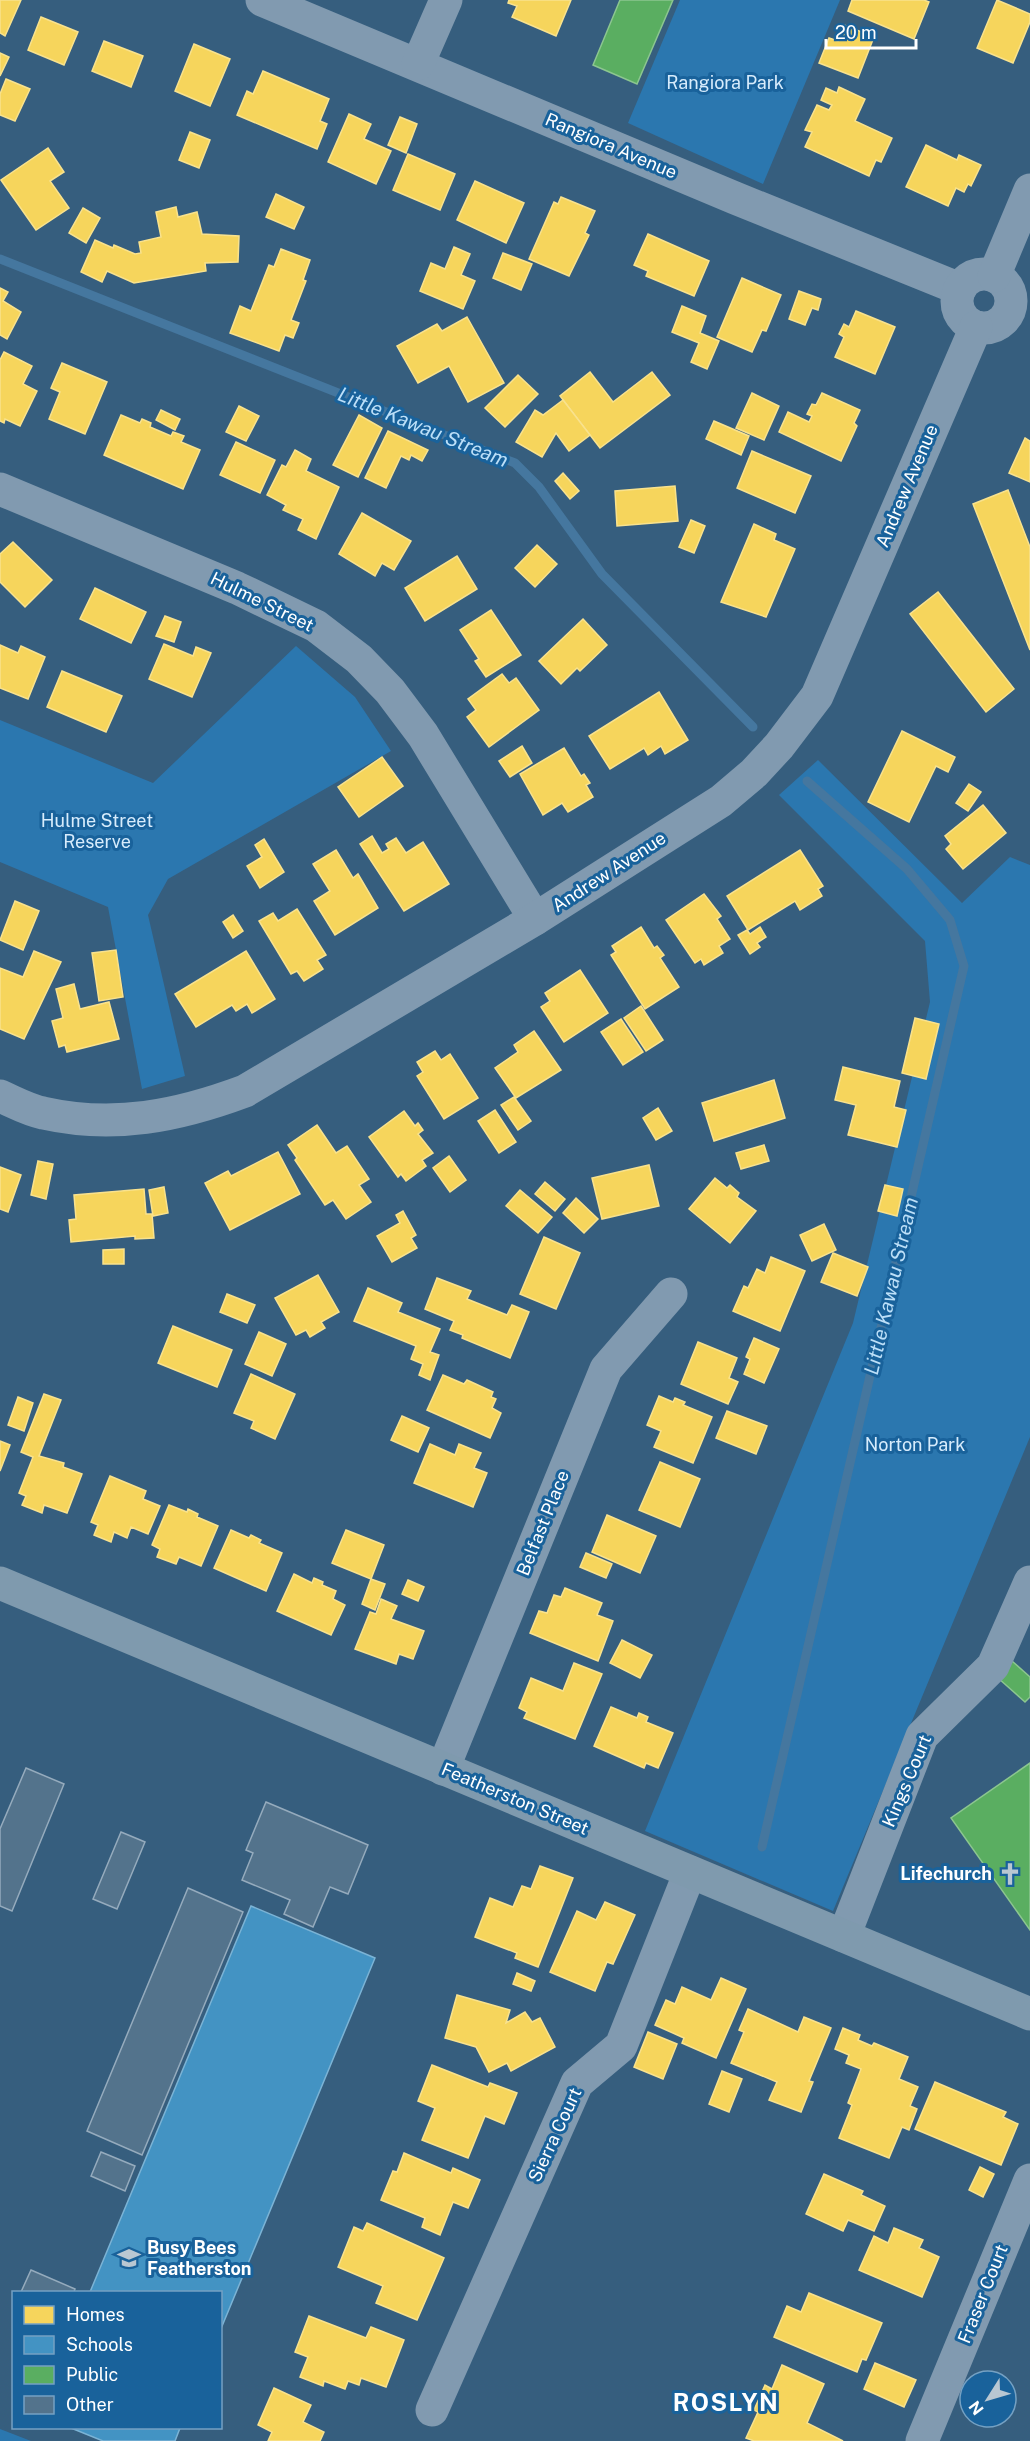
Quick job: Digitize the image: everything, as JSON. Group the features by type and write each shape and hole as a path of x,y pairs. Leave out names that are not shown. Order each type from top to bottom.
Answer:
{"main road":[{"name":"Featherston Street","path":"0,1583 1030,2014"}],"street":[{"name":"Rangiora Avenue","path":"262,0 735,198 960,289"},
{"path":"418,64 446,0"},
{"path":"994,276 1030,190"},
{"path":"983,274 994,276 1006,283 1020,315 988,328 976,327 964,319 958,311 956,301 960,289 972,278 983,274"},
{"name":"Andrew Avenue","path":"0,1096 40,1113 89,1121 144,1118 196,1109 245,1091 535,920 721,801 754,773 797,724 817,696 976,327"},
{"name":"Hulme Street","path":"0,489 237,588 316,626 359,659 390,691 423,735 535,920"},
{"name":"Belfast Place","path":"443,1769 606,1369 671,1294"},
{"name":"Kings Court","path":"844,1936 922,1736 993,1666 1030,1582"},
{"name":"Sierra Court","path":"432,2410 577,2083 621,2046 690,1872"},
{"name":"Fraser Court","path":"922,2441 1030,2180"}],"green space":[{"name":"Rangiora Park","path":"680,0 840,0 763,184 628,123"},
{"name":"Hulme Street Reserve","path":"296,646 355,697 391,751 168,879 148,915 185,1076 142,1089 108,907 0,862 0,720 153,783"},
{"name":"Norton Park","path":"818,760 962,903 1010,857 1030,865 1030,1437 833,1911 645,1831 853,1323 930,1002 925,941 779,795"},
{"path":"0,2429 31,2441 0,2441"}],"building: Homes":[{"path":"0,0 21,0 5,36 0,33"},
{"path":"509,0 571,0 556,36 512,17 517,6 508,3"},
{"path":"852,0 924,0 929,2 914,39 848,11"},
{"path":"997,0 1030,14 1030,22 1013,63 977,48"},
{"path":"41,17 78,32 64,65 28,50"},
{"path":"844,25 874,37 858,78 819,63 829,38 838,41"},
{"path":"104,41 143,56 131,87 92,71"},
{"path":"194,44 230,59 210,106 175,91"},
{"path":"0,53 9,57 0,76"},
{"path":"263,71 329,99 320,121 327,124 317,149 237,115 247,91 253,94"},
{"path":"6,79 30,89 15,121 0,115 0,94"},
{"path":"839,87 865,99 855,121 892,138 881,162 876,160 869,176 805,147 812,132 805,130 817,105 829,110 832,105 821,100 826,88 837,93"},
{"path":"349,114 371,124 364,139 391,151 376,184 328,162"},
{"path":"400,117 417,124 406,153 388,145"},
{"path":"190,132 210,140 199,168 179,160"},
{"path":"926,145 957,160 959,155 981,165 971,186 968,184 964,192 956,188 948,206 906,187"},
{"path":"48,148 64,172 50,181 69,208 36,230 1,180"},
{"path":"408,154 455,174 440,210 393,190"},
{"path":"475,181 524,203 506,243 457,220"},
{"path":"276,194 304,207 294,229 266,217"},
{"path":"561,197 595,211 585,233 589,235 569,276 529,259 554,202 558,204"},
{"path":"176,207 178,217 197,212 202,234 239,236 238,262 205,263 206,271 134,283 107,271 102,282 81,272 95,240 113,248 114,245 135,254 141,253 139,242 161,237 156,212"},
{"path":"83,208 100,218 86,243 69,233"},
{"path":"648,234 709,261 694,296 646,276 648,271 634,265"},
{"path":"454,247 470,254 461,275 475,281 463,309 420,291 431,263 445,269"},
{"path":"281,249 310,260 303,280 306,281 291,320 299,323 293,338 285,335 279,351 230,333 240,306 251,311 269,265 274,267"},
{"path":"503,253 532,264 521,290 493,278"},
{"path":"742,278 781,295 766,331 762,330 752,352 717,337"},
{"path":"0,288 8,292 3,301 21,312 7,339 0,335"},
{"path":"799,291 821,299 818,310 812,308 805,325 789,319"},
{"path":"682,306 706,316 700,333 719,341 707,369 691,362 699,343 672,332"},
{"path":"856,311 895,327 875,374 835,357 844,337 839,334 844,324 849,327"},
{"path":"467,317 504,383 468,402 449,366 418,383 397,346 437,324 442,331"},
{"path":"4,352 32,366 23,384 37,391 20,426 5,419 4,423 0,421 0,360"},
{"path":"62,363 107,382 85,434 49,419 60,392 51,388"},
{"path":"590,372 613,402 652,372 670,395 600,448 560,396"},
{"path":"518,375 538,394 505,427 485,408"},
{"path":"752,393 779,406 764,440 736,428"},
{"path":"822,393 860,410 854,423 857,426 841,461 779,432 788,412 809,422 812,416 807,414 812,404 816,405"},
{"path":"563,400 590,435 569,451 556,433 542,457 516,442 535,410 543,415"},
{"path":"239,406 259,416 246,441 226,432"},
{"path":"161,410 180,419 175,430 156,420"},
{"path":"121,415 140,423 142,419 151,423 150,427 171,436 173,432 184,436 181,442 200,450 183,489 104,455"},
{"path":"359,415 382,428 358,477 333,465"},
{"path":"714,421 749,436 741,455 706,439"},
{"path":"388,431 428,450 422,461 411,455 409,460 401,456 386,488 365,478"},
{"path":"1025,438 1030,441 1030,482 1009,473"},
{"path":"236,442 275,460 260,493 220,475"},
{"path":"295,450 311,459 306,471 339,487 316,539 298,530 303,519 283,510 286,505 267,495 282,465 286,467"},
{"path":"752,451 811,476 795,513 737,488"},
{"path":"563,473 579,491 570,499 555,481"},
{"path":"675,486 678,521 617,526 615,491"},
{"path":"1008,490 1030,547 1030,650 973,504"},
{"path":"362,513 411,541 394,570 382,563 375,576 339,554"},
{"path":"691,520 705,526 694,553 679,547"},
{"path":"754,524 776,534 774,540 795,549 766,617 721,602"},
{"path":"13,542 52,580 25,607 0,582 0,554"},
{"path":"537,545 557,564 535,587 515,568"},
{"path":"457,556 477,589 425,621 405,588"},
{"path":"95,588 146,612 131,643 80,619"},
{"path":"938,592 1014,689 986,712 910,614"},
{"path":"491,610 521,655 486,677 475,661 479,659 460,630"},
{"path":"165,616 181,622 174,642 156,636"},
{"path":"583,619 607,645 580,671 577,668 561,684 539,661"},
{"path":"164,644 193,656 196,647 211,653 192,697 149,679"},
{"path":"0,645 18,653 21,646 45,657 28,699 0,688"},
{"path":"62,671 122,696 106,732 47,707"},
{"path":"502,674 509,683 516,678 539,710 489,747 467,717 476,710 468,699"},
{"path":"659,692 688,740 665,754 661,746 648,755 644,748 610,769 589,736"},
{"path":"902,731 955,757 948,772 936,766 909,822 868,802"},
{"path":"522,746 532,763 510,777 499,761"},
{"path":"564,748 581,776 584,774 590,783 586,785 593,797 568,812 562,803 543,815 520,774"},
{"path":"382,757 403,786 359,817 338,787"},
{"path":"969,784 981,792 968,811 956,803"},
{"path":"983,805 1006,833 963,869 946,849 951,844 945,836"},
{"path":"372,836 382,853 389,849 386,844 396,838 406,853 423,842 449,884 404,911 360,844"},
{"path":"264,839 284,872 260,888 247,866 262,857 255,845"},
{"path":"336,850 353,878 358,874 378,908 335,935 314,901 330,891 313,864"},
{"path":"800,850 823,886 818,889 822,896 800,910 795,901 748,930 727,896"},
{"path":"704,894 721,916 717,919 730,939 719,946 723,953 704,965 701,959 695,963 666,920"},
{"path":"15,901 39,911 23,950 0,940"},
{"path":"297,909 326,955 317,960 323,969 304,981 297,971 291,974 259,921 273,913 278,921"},
{"path":"233,915 243,931 233,938 223,922"},
{"path":"641,927 654,948 657,946 664,955 660,958 679,987 645,1009 611,955 616,952 612,946"},
{"path":"760,927 766,937 757,943 760,947 750,954 738,935 747,930 750,934"},
{"path":"116,950 123,997 99,1001 92,953"},
{"path":"34,951 61,962 24,1039 0,1029 0,968 23,977"},
{"path":"246,951 275,999 252,1013 247,1004 236,1011 232,1005 196,1027 175,994"},
{"path":"580,970 608,1013 564,1042 541,1007 550,1001 545,993"},
{"path":"74,984 80,1009 109,1002 119,1039 67,1052 65,1045 59,1047 52,1021 63,1018 56,989"},
{"path":"641,1006 663,1040 646,1051 624,1018"},
{"path":"915,1018 939,1024 926,1079 902,1073"},
{"path":"621,1019 643,1052 623,1065 601,1032"},
{"path":"534,1031 561,1070 516,1098 495,1068 518,1052 514,1045"},
{"path":"435,1051 441,1060 450,1054 478,1098 444,1119 417,1076 423,1072 417,1062"},
{"path":"843,1067 900,1081 894,1107 906,1110 897,1147 848,1135 856,1105 835,1100"},
{"path":"774,1080 785,1118 714,1141 702,1103"},
{"path":"514,1097 531,1121 518,1130 501,1105"},
{"path":"658,1108 672,1131 656,1140 643,1118"},
{"path":"495,1110 516,1142 499,1153 478,1121"},
{"path":"404,1111 415,1126 418,1123 423,1130 418,1134 433,1153 422,1160 426,1166 406,1181 401,1174 398,1177 369,1137"},
{"path":"317,1125 336,1153 347,1146 369,1179 359,1185 371,1202 346,1219 333,1200 325,1205 295,1160 297,1158 288,1145"},
{"path":"764,1145 769,1161 741,1169 736,1153"},
{"path":"278,1152 300,1194 230,1230 205,1183 228,1171 231,1176"},
{"path":"449,1156 466,1180 450,1192 433,1168"},
{"path":"38,1161 53,1164 46,1199 31,1195"},
{"path":"649,1165 659,1206 602,1219 592,1178"},
{"path":"0,1167 21,1175 8,1212 0,1209"},
{"path":"715,1178 727,1188 730,1185 739,1193 737,1197 756,1211 730,1243 689,1209"},
{"path":"545,1182 565,1199 555,1211 535,1194"},
{"path":"885,1185 903,1189 897,1216 878,1211"},
{"path":"164,1187 168,1213 153,1216 149,1190"},
{"path":"144,1189 146,1214 152,1214 154,1238 135,1239 135,1236 71,1242 69,1220 76,1219 74,1195"},
{"path":"520,1190 552,1217 538,1233 506,1206"},
{"path":"576,1198 598,1219 584,1233 563,1213"},
{"path":"403,1211 416,1235 411,1238 417,1248 392,1262 377,1236 400,1223 396,1215"},
{"path":"824,1224 836,1250 812,1261 800,1235"},
{"path":"544,1237 580,1253 556,1309 520,1294"},
{"path":"124,1249 124,1264 103,1264 103,1250"},
{"path":"833,1253 868,1267 857,1296 821,1282"},
{"path":"771,1257 805,1271 780,1331 733,1311 744,1286 748,1288 757,1269 765,1273"},
{"path":"318,1275 339,1312 321,1322 325,1328 310,1337 306,1330 296,1335 275,1298"},
{"path":"437,1278 471,1291 467,1299 507,1315 512,1305 529,1312 510,1358 462,1338 463,1335 450,1330 454,1321 425,1309"},
{"path":"368,1288 402,1303 398,1312 440,1329 430,1352 439,1355 430,1380 419,1375 423,1364 411,1359 416,1346 354,1321"},
{"path":"227,1294 255,1305 247,1323 220,1312"},
{"path":"173,1326 232,1350 217,1387 158,1363"},
{"path":"259,1332 286,1344 272,1376 245,1364"},
{"path":"754,1338 779,1349 764,1383 744,1374 750,1359 746,1357"},
{"path":"698,1342 737,1358 729,1378 738,1382 728,1404 681,1384"},
{"path":"251,1374 295,1394 275,1439 251,1428 254,1421 234,1413"},
{"path":"443,1375 464,1384 467,1380 493,1392 491,1397 496,1399 492,1408 501,1413 490,1438 427,1410"},
{"path":"44,1394 61,1400 39,1456 64,1463 63,1467 82,1474 67,1513 44,1505 42,1513 22,1505 26,1496 19,1493 33,1457 21,1452"},
{"path":"659,1396 673,1402 675,1398 685,1402 683,1405 712,1417 693,1463 654,1447 661,1431 647,1425"},
{"path":"18,1397 33,1403 24,1431 8,1425"},
{"path":"727,1411 767,1426 756,1454 716,1438"},
{"path":"402,1416 429,1428 418,1452 391,1440"},
{"path":"0,1441 10,1445 0,1471"},
{"path":"430,1444 455,1455 459,1444 481,1453 474,1468 487,1473 473,1507 414,1483"},
{"path":"660,1462 700,1479 680,1527 639,1510"},
{"path":"110,1476 146,1491 143,1499 160,1506 148,1534 131,1527 127,1538 114,1532 111,1542 94,1535 98,1525 91,1522"},
{"path":"169,1505 187,1512 188,1509 198,1514 197,1517 218,1526 201,1566 179,1557 176,1564 157,1557 160,1549 152,1545"},
{"path":"607,1515 656,1536 640,1573 592,1552"},
{"path":"231,1530 249,1538 251,1535 261,1540 259,1543 282,1553 266,1591 214,1568"},
{"path":"346,1530 384,1545 371,1579 332,1563"},
{"path":"586,1553 612,1564 606,1578 580,1567"},
{"path":"294,1574 312,1583 314,1578 323,1582 322,1585 336,1591 333,1599 345,1605 331,1635 277,1611"},
{"path":"371,1579 385,1584 375,1610 362,1604"},
{"path":"408,1580 424,1587 418,1601 402,1594"},
{"path":"565,1588 602,1603 597,1615 613,1621 598,1661 530,1633 539,1611 547,1613 554,1595 561,1597"},
{"path":"381,1599 397,1606 391,1619 424,1631 413,1659 399,1654 396,1664 355,1649 370,1612 376,1614"},
{"path":"622,1640 652,1655 640,1678 610,1663"},
{"path":"574,1663 602,1674 575,1739 524,1718 527,1712 519,1708 531,1678 563,1691"},
{"path":"611,1707 637,1718 639,1713 648,1717 646,1722 673,1733 658,1768 646,1763 644,1768 594,1746"},
{"path":"540,1866 573,1878 538,1967 515,1958 517,1953 475,1937 490,1898 513,1907 522,1886 531,1889"},
{"path":"605,1902 635,1915 613,1964 607,1962 595,1991 550,1972 577,1911 596,1920"},
{"path":"517,1973 535,1981 531,1991 513,1984"},
{"path":"721,1978 746,1989 716,2058 682,2043 684,2038 655,2025 666,2000 675,2004 682,1987 711,2000"},
{"path":"457,1995 510,2010 506,2023 525,2012 532,2022 540,2018 555,2047 511,2071 507,2063 489,2072 476,2047 445,2038"},
{"path":"748,2009 798,2032 804,2017 831,2028 809,2081 813,2082 801,2112 769,2100 777,2082 731,2063 744,2032 739,2030"},
{"path":"843,2028 860,2035 858,2040 872,2046 874,2043 908,2057 899,2079 918,2087 910,2106 917,2109 909,2130 902,2127 889,2158 839,2138 852,2105 848,2103 861,2069 846,2063 849,2055 835,2049"},
{"path":"648,2032 677,2044 663,2079 634,2067"},
{"path":"432,2065 488,2087 490,2083 517,2093 504,2124 485,2116 468,2158 422,2140 435,2108 418,2101"},
{"path":"722,2071 742,2079 729,2112 709,2104"},
{"path":"935,2082 1006,2112 1003,2117 1018,2124 1001,2165 915,2129"},
{"path":"404,2153 451,2173 453,2168 480,2180 468,2208 453,2202 440,2235 422,2227 425,2218 381,2200 393,2171 397,2172"},
{"path":"980,2167 994,2174 983,2197 969,2190"},
{"path":"824,2174 863,2191 861,2195 885,2206 874,2231 848,2220 843,2231 806,2214"},
{"path":"367,2223 444,2258 417,2320 376,2303 383,2286 338,2267 354,2227 363,2231"},
{"path":"894,2228 923,2240 919,2248 939,2257 922,2297 859,2270 874,2236 888,2243"},
{"path":"809,2293 882,2323 866,2360 862,2359 857,2372 774,2337 787,2306 801,2312"},
{"path":"309,2316 366,2338 371,2327 404,2340 386,2387 361,2378 359,2385 348,2381 345,2389 324,2381 323,2386 300,2377 308,2357 295,2352"},
{"path":"875,2363 916,2380 904,2407 864,2389"},
{"path":"782,2365 824,2384 807,2423 843,2441 754,2441 746,2438 758,2412 754,2410 765,2385 772,2389"},
{"path":"274,2388 311,2405 303,2422 324,2432 320,2441 268,2441 272,2432 258,2425"}],"building: Schools":[{"path":"251,1906 375,1958 222,2326 222,2291 90,2291"},
{"path":"73,2429 180,2429 175,2441 103,2441"}],"building: Public":[{"path":"620,0 673,0 637,84 593,65"},
{"path":"1012,1661 1030,1677 1030,1697 1025,1702 998,1678"},
{"name":"Lifechurch","path":"1030,1763 1030,1930 951,1818"}],"building: Other":[{"path":"26,1768 64,1784 12,1911 0,1906 0,1829"},
{"path":"266,1802 368,1845 348,1894 330,1887 313,1927 284,1914 290,1900 242,1880 253,1853 246,1850"},
{"path":"121,1832 145,1842 117,1909 93,1899"},
{"path":"188,1888 243,1912 142,2155 87,2131"},
{"path":"101,2152 135,2166 125,2191 91,2176"},
{"path":"31,2270 75,2289 74,2291 21,2291"}],"waterway":[{"name":"Little Kawau Stream","path":"0,259 515,463 539,487 602,574 753,727"},
{"name":"Little Kawau Stream","path":"762,1847 964,966 950,920 907,869 807,781"}],"place":[{"name":"Lifechurch","path":"1010,1874"},
{"name":"Busy Bees Featherston","path":"129,2258"}],"district":[{"name":"ROSLYN","path":"726,2403"}]}
